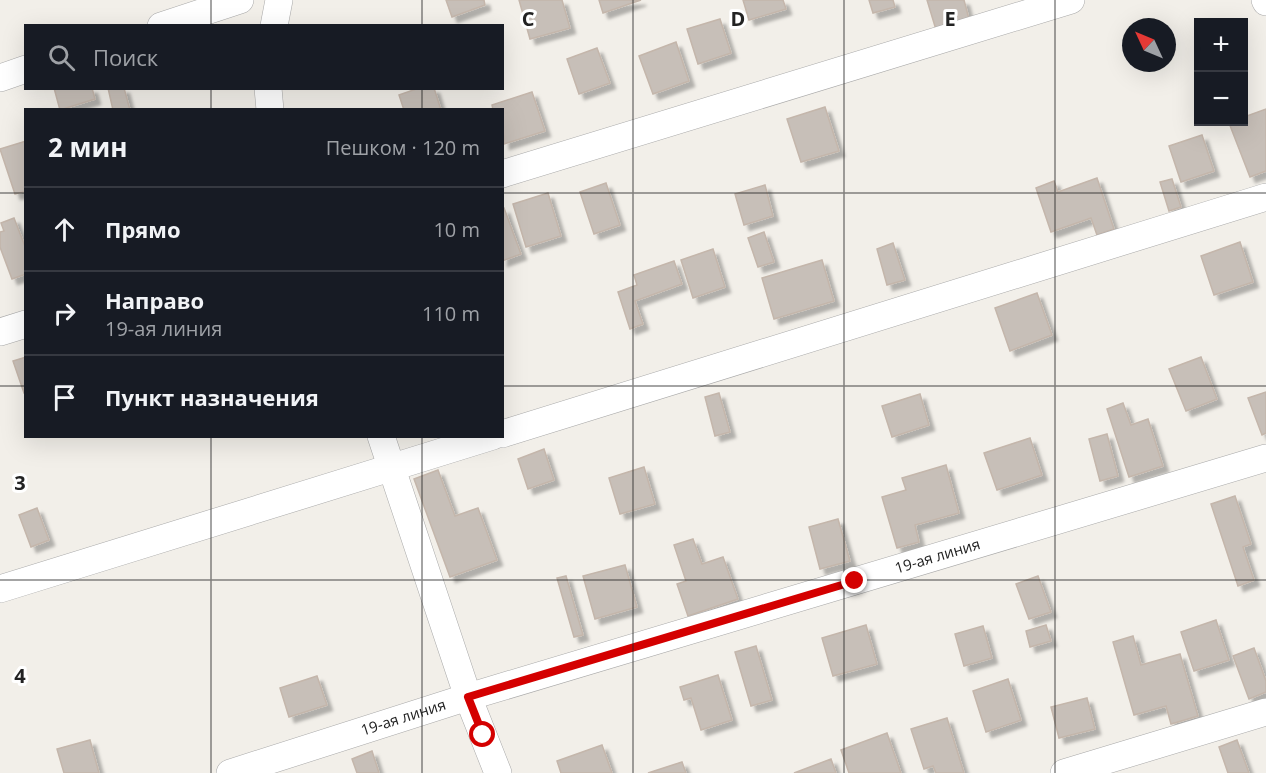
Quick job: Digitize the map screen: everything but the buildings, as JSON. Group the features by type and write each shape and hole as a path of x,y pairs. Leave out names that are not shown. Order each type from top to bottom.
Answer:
{"street":[{"path":"167,24 240,0"},
{"path":"274,24 279,0"},
{"path":"504,173 1071,0"},
{"path":"0,78 24,70"},
{"path":"268,90 270,108"},
{"path":"504,433 1266,197"},
{"path":"0,332 24,325"},
{"path":"382,438 468,697 498,773"},
{"path":"0,589 487,438"},
{"name":"19-ая линия","path":"230,773 468,697 1266,458"},
{"path":"1065,773 1266,712"}],"route":[{"path":"483,735 468,697 855,581"}]}
